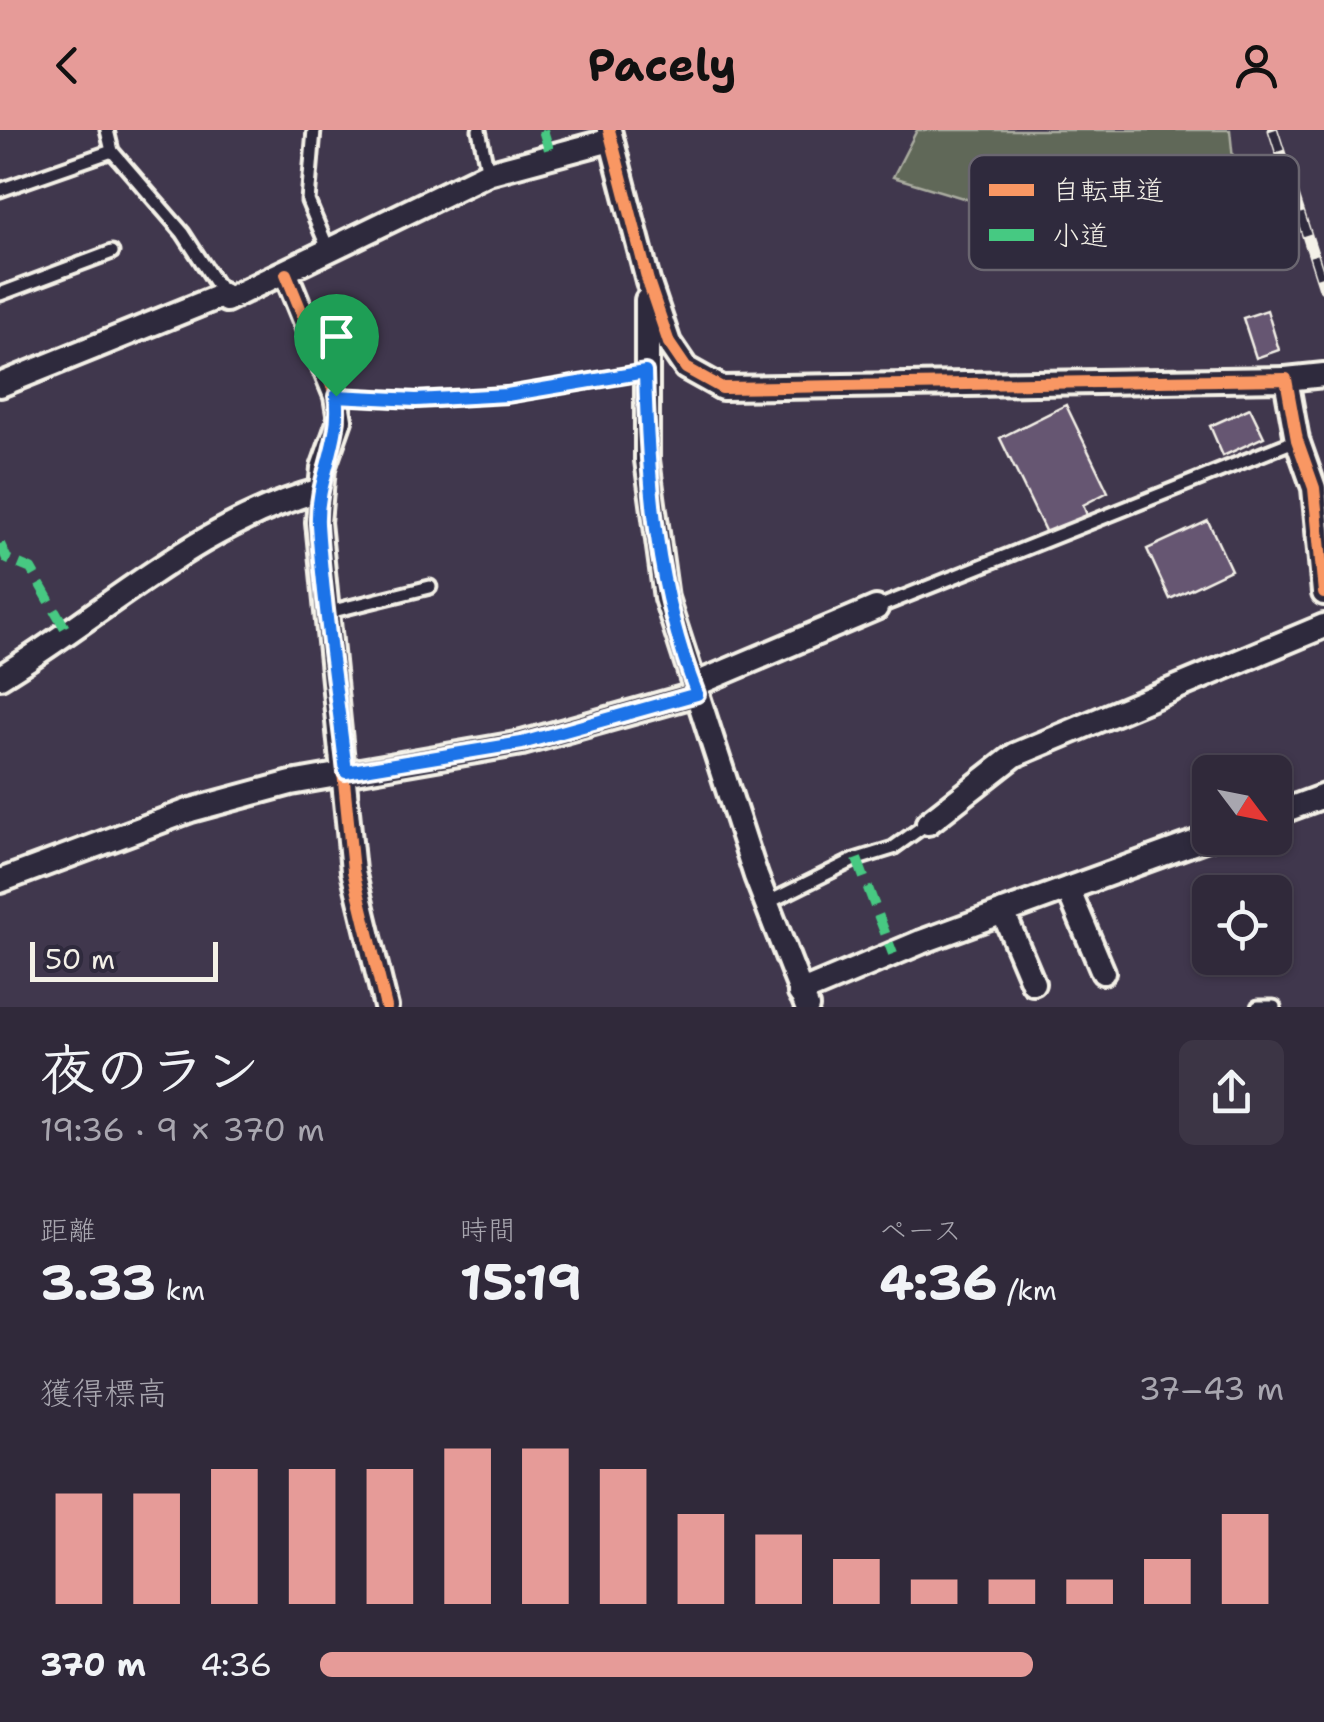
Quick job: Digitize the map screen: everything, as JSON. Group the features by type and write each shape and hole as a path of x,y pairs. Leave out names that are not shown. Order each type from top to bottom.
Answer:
{"street":[{"path":"0,385 286,274 488,173 610,135 648,282 669,343 686,368 722,388 1324,376"},
{"path":"286,274 336,396 340,420 323,468 318,522 353,871 386,1007"},
{"path":"648,282 645,372 656,549 666,598 766,903 803,1000 1003,912 1192,843"},
{"path":"1286,379 1297,440 1314,488 1324,593"},
{"path":"0,677 69,635 159,565 288,499 320,490"},
{"path":"0,881 191,810 346,772 522,743 695,690 876,608"},
{"path":"928,824 1016,755 1324,626"},
{"path":"1292,808 1324,796"},
{"path":"1068,888 1103,972"},
{"path":"1003,912 1033,984"}],"lane":[{"path":"108,130 112,151 183,232 225,298"},
{"path":"314,130 308,201 330,253"},
{"path":"480,130 488,173"},
{"path":"0,190 112,151"},
{"path":"0,294 112,252"},
{"path":"336,396 416,400 507,395 645,372"},
{"path":"876,608 1297,440"},
{"path":"329,612 430,587"},
{"path":"766,903 854,860 893,848 928,824"},
{"path":"1258,1007 1274,1007"}],"green space":[{"path":"917,130 1230,130 1233,155 969,155 969,200 893,177"}],"building":[{"path":"1267,310 1279,350 1256,358 1243,318"},
{"path":"1066,405 1108,492 1083,505 1087,515 1047,535 1000,438"},
{"path":"1250,408 1264,437 1223,456 1210,426"},
{"path":"1208,521 1231,570 1170,599 1147,549"}],"railway":[{"path":"1273,130 1281,155"},
{"path":"1299,211 1324,288"}],"marked path":[{"path":"543,130 551,156"},
{"path":"0,544 7,559 31,569 69,635"},
{"path":"857,859 893,954"}],"cycle path":[{"path":"609,130 648,281 669,343 686,368 722,388 1286,379 1297,440 1314,488 1324,593"},
{"path":"286,274 336,396 340,420 323,468 318,522 353,871 386,1007"}],"route":[{"path":"645,372 656,549 666,598 697,694 522,743 346,772 318,522 323,468 340,420 336,396 416,400 507,395 645,372"}]}
